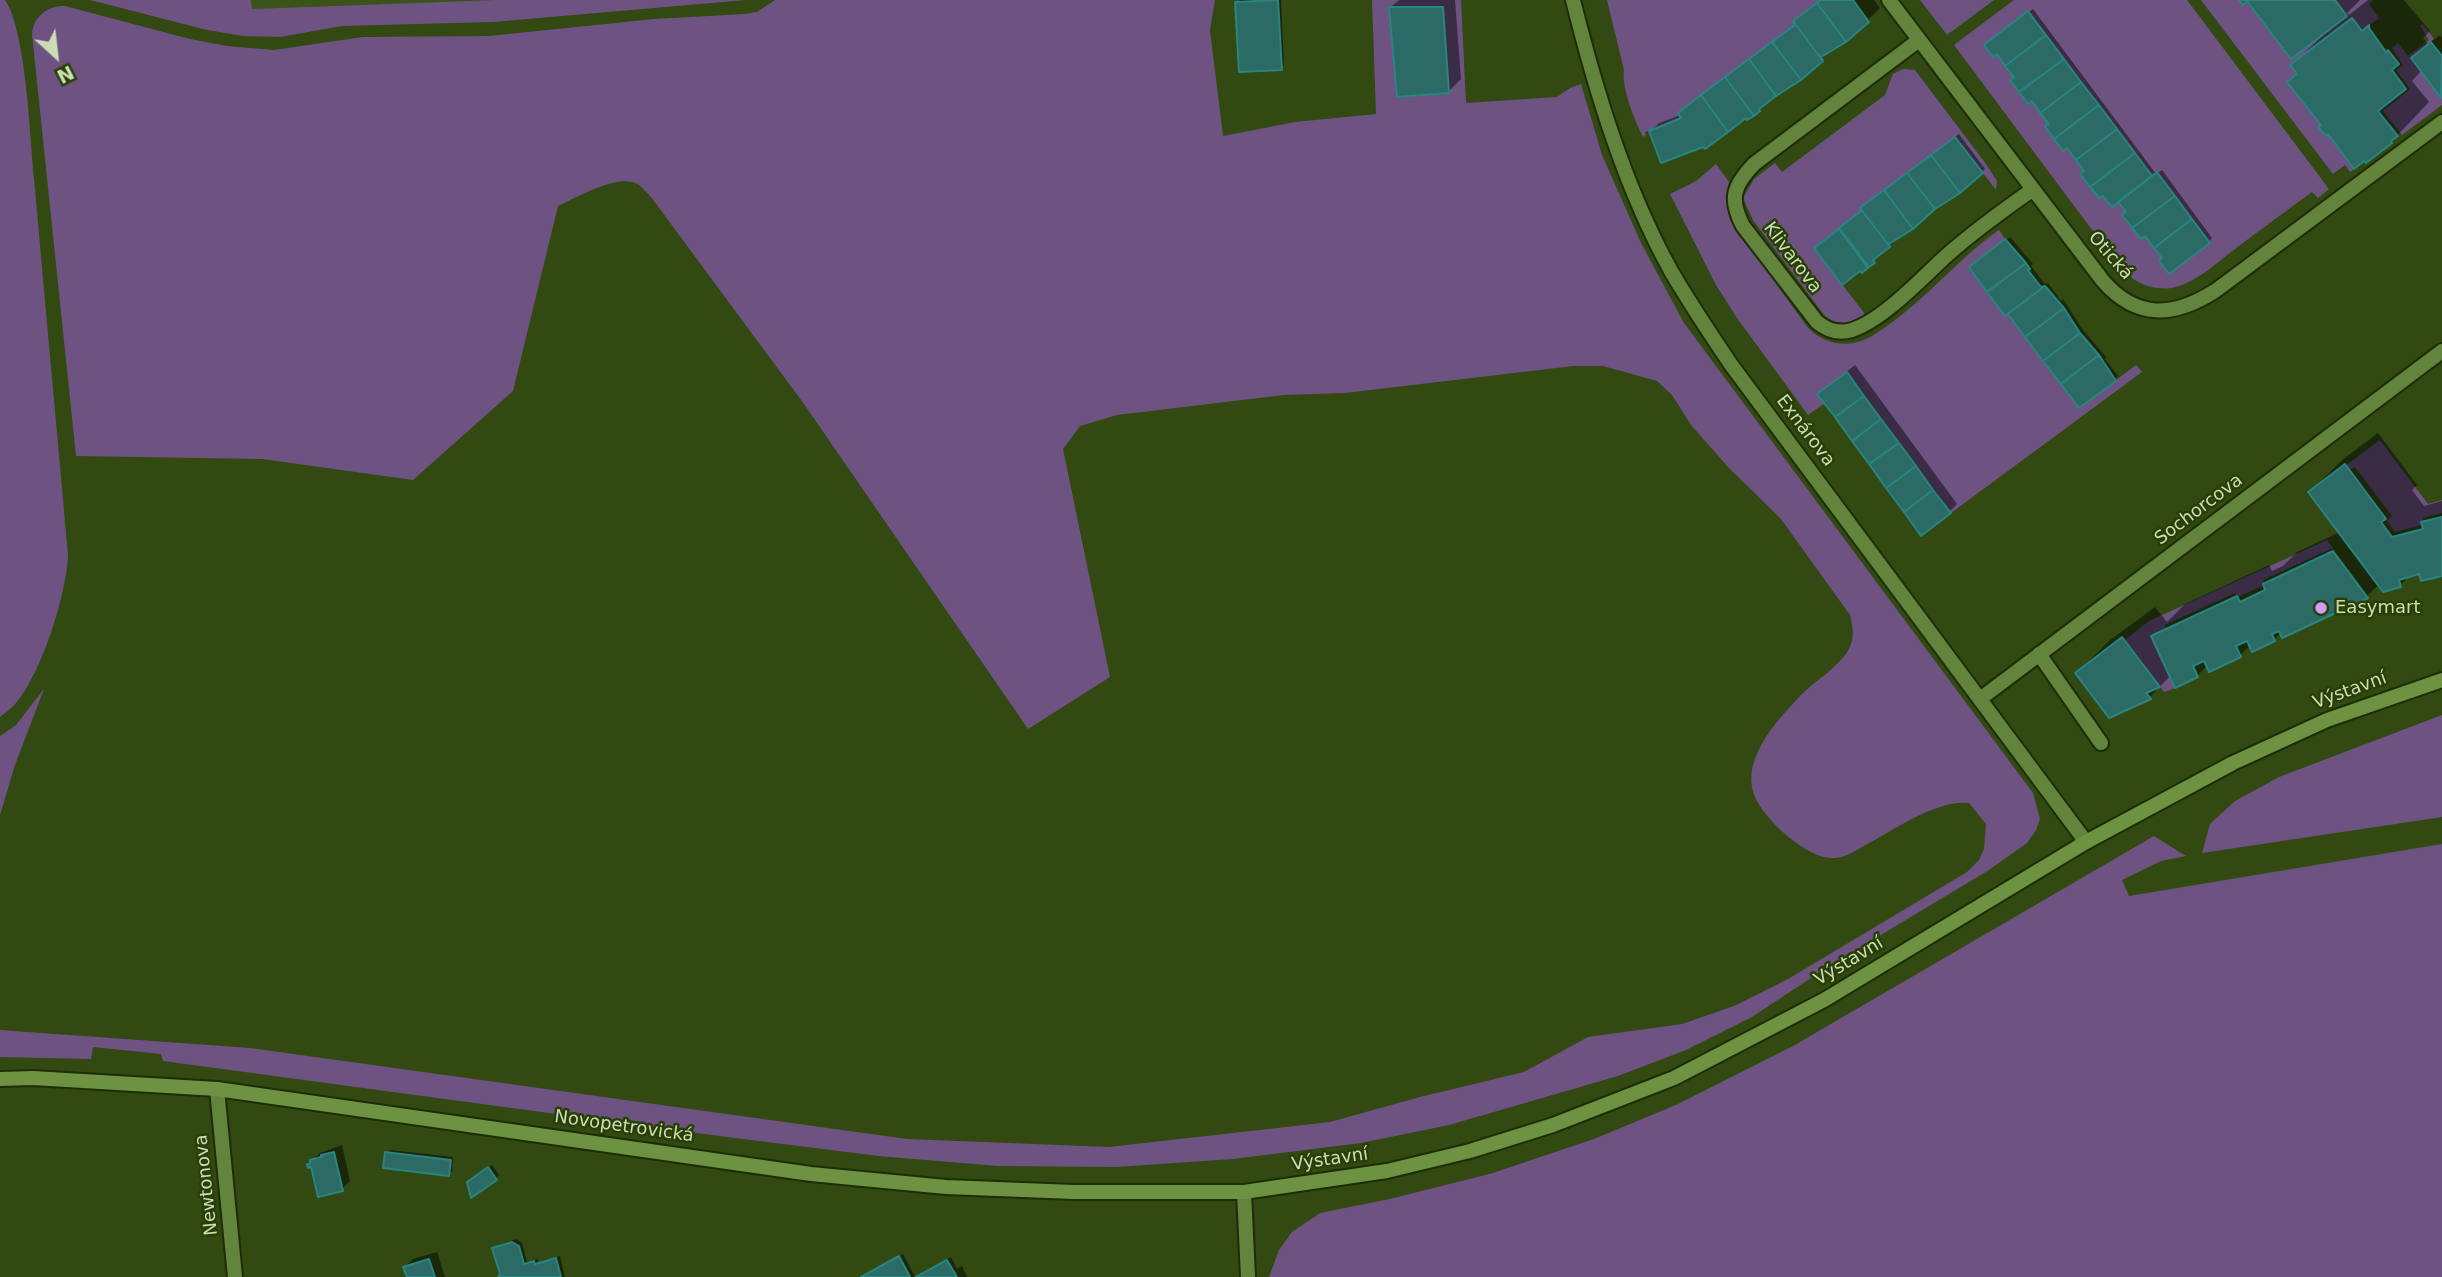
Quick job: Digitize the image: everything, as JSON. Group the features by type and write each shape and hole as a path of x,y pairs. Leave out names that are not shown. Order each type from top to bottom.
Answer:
{"main road":[{"name":"Výstavní","path":"1244,1192 1387,1171 1470,1151 1553,1125 1674,1078 1824,1000 2086,842 2232,762 2315,725 2442,680"},
{"name":"Novopetrovická","path":"0,1079 33,1078 217,1089 869,1181 1074,1192 1244,1192"}],"street":[{"name":"Exnárova","path":"1573,0 1618,149 1640,206 1671,271 1732,366 2086,842"},
{"name":"Otická","path":"1889,0 2110,289 2133,305 2164,312 2190,304 2215,291 2442,122"},
{"name":"Klivarova","path":"1919,40 1744,174 1735,191 1734,200 1743,226 1817,322 1832,331 1841,332 1862,326 1887,308 1964,241 2032,190"},
{"name":"Sochorcova","path":"1980,699 2442,351"},
{"path":"2039,654 2101,743"},
{"name":"Newtonova","path":"217,1089 235,1277"},
{"path":"1244,1192 1248,1277"}],"shaded area":[{"path":"0,0 5,0 12,15 26,85 68,556 58,611 35,672 14,705 0,717"},
{"path":"90,0 251,0 252,9 495,0 746,0 493,22 342,26 280,37 243,36 207,30"},
{"path":"251,0 495,0 252,9"},
{"path":"775,0 1215,0 1210,30 1223,136 1295,122 1376,114 1372,0 1461,0 1466,103 1557,97 1581,84 1602,155 1641,243 1684,323 2033,793 2040,819 2036,830 2027,843 1989,870 1826,968 1752,1017 1686,1050 1618,1076 1449,1125 1361,1143 1233,1159 1116,1167 998,1166 878,1156 727,1137 163,1061 161,1054 93,1047 91,1059 0,1057 0,1030 250,1048 907,1139 1109,1147 1330,1122 1524,1072 1588,1037 1682,1024 1734,1006 1788,979 1967,872 1979,860 1984,849 1986,824 1969,803 1956,803 1928,811 1852,853 1836,858 1820,856 1801,846 1765,813 1752,787 1754,761 1759,749 1766,736 1793,704 1848,651 1853,633 1850,615 1781,519 1728,467 1691,425 1672,395 1657,381 1603,366 1573,366 1345,393 1284,395 1117,415 1080,426 1063,449 1110,677 1028,729 804,404 651,197 639,185 631,182 599,187 558,206 513,391 413,480 262,459 76,456 32,34 35,22 42,13 65,6 190,39 227,46 274,50 363,37 489,36 654,19 745,14 757,12"},
{"path":"1607,0 1821,0 1793,21 1795,25 1679,113 1681,118 1645,132 1643,137 1627,94"},
{"path":"1920,0 1994,0 1947,35"},
{"path":"2014,0 2187,0 2329,189 2318,198 2312,192 2188,282 2164,289 2142,284 2119,266 1954,45","holes":["2029,12 2152,176 2158,172 2210,243 2169,274 2159,262 2162,258 2145,236 2141,239 2122,215 2126,212 2118,202 2103,196 2098,198 2081,174 2084,171 2067,148 2063,151 2045,127 2049,124 2032,101 2028,104 2010,80 2014,77 1997,55 1993,57 1984,45"]},
{"path":"2201,0 2239,0 2243,5 2247,1 2291,59 2347,16 2335,0 2373,0 2369,4 2379,18 2362,31 2352,18 2290,65 2297,74 2288,82 2321,125 2319,127 2325,136 2328,134 2354,169 2350,172 2345,165 2333,174"},
{"path":"2423,24 2434,39 2411,58 2442,97 2442,105 2402,135 2383,111 2410,89 2396,70 2403,65 2392,48 2398,43 2408,56 2429,40 2420,26"},
{"path":"1903,69 1915,70 1986,164 1997,181 1996,190 1955,137 1860,208 1861,211 1814,248 1865,314 1850,322 1839,323 1824,315 1753,220 1743,198 1754,179 1775,163 1782,172 1885,95 1893,74"},
{"path":"1716,164 1729,182 1726,197 1730,220 1808,328 1825,339 1837,343 1851,343 1875,334 1905,312 1999,230 2005,239 1969,268 2005,316 2008,314 2079,408 2136,365 2142,372 1951,513 1847,372 1818,393 1825,403 1808,415 1737,318 1716,285 1670,194 1696,181"},
{"path":"2380,440 2428,504 2442,500 2442,513 2423,518 2425,524 2395,532 2387,521 2392,516 2355,467 2348,471 2345,466"},
{"path":"2327,540 2333,548 2263,580 2265,585 2238,597 2235,593 2165,625 2175,688 2164,692 2125,640 2149,621"},
{"path":"44,689 15,765 0,815 0,736 16,725"},
{"path":"2442,715 2442,817 2202,853 2210,824 2235,801 2279,777"},
{"path":"2154,836 2186,856 2161,861 2122,880 2129,896 2442,844 2442,1277 1269,1277 1279,1250 1292,1232 1320,1213 1390,1199 1493,1173 1594,1139 1678,1104 1793,1046"}],"building":[{"path":"1278,0 1282,70 1239,72 1235,2"},
{"path":"1821,0 1853,0 1869,22 1846,42 1817,3"},
{"path":"2239,0 2335,0 2347,16 2291,59 2247,1 2243,5"},
{"path":"1817,3 1846,42 1821,57 1823,61 1793,21"},
{"path":"1389,7 1443,7 1449,93 1397,97"},
{"path":"2028,11 2046,35 2005,66 1997,54 1993,57 1984,45"},
{"path":"2352,18 2362,31 2369,25 2386,52 2388,50 2399,64 2392,70 2406,89 2378,111 2398,136 2366,163 2364,161 2354,169 2328,134 2326,136 2318,127 2321,125 2287,82 2297,74 2290,65"},
{"path":"1793,21 1823,61 1801,80 1772,42 1795,25"},
{"path":"2046,35 2064,59 2019,92 2010,80 2014,77 2005,66"},
{"path":"1772,42 1801,80 1776,96 1749,59"},
{"path":"2431,42 2442,56 2441,98 2411,58"},
{"path":"1749,59 1776,96 1754,116 1725,77"},
{"path":"2064,59 2081,82 2040,113 2032,101 2028,104 2019,92"},
{"path":"1725,77 1754,116 1747,120 1746,118 1728,132 1701,95"},
{"path":"2081,82 2099,105 2054,139 2045,126 2049,124 2040,113"},
{"path":"1701,95 1728,132 1705,149 1703,147 1661,163 1649,131 1681,118 1678,113"},
{"path":"2099,105 2117,129 2076,160 2067,148 2063,151 2054,139"},
{"path":"2117,129 2135,153 2090,187 2080,174 2084,171 2076,160"},
{"path":"1955,137 1983,173 1960,193 1931,155"},
{"path":"2135,153 2152,176 2112,207 2090,187"},
{"path":"1931,155 1960,193 1935,209 1907,173"},
{"path":"2157,172 2175,196 2132,228 2122,215 2126,212 2118,202"},
{"path":"1907,173 1935,209 1913,229 1884,190"},
{"path":"1884,190 1913,229 1889,244 1890,247 1860,208"},
{"path":"2175,196 2192,219 2154,248 2145,236 2141,239 2132,228"},
{"path":"1860,208 1890,247 1873,260 1875,263 1869,267 1839,228 1861,211"},
{"path":"2192,219 2210,243 2169,274 2159,261 2162,258 2154,248"},
{"path":"1839,229 1868,268 1842,285 1814,248"},
{"path":"2005,239 2026,263 1987,292 1969,267"},
{"path":"2026,263 2041,287 2045,286 2005,316 1987,292"},
{"path":"2045,286 2064,308 2025,337 2008,314 2005,316"},
{"path":"2064,308 2080,333 2043,361 2025,337"},
{"path":"2080,333 2099,355 2061,384 2043,361"},
{"path":"2099,355 2116,381 2079,408 2061,384"},
{"path":"1847,372 1864,396 1835,417 1817,394"},
{"path":"1864,396 1881,419 1852,441 1835,417"},
{"path":"1881,419 1899,443 1869,464 1852,441"},
{"path":"1899,443 1916,466 1886,488 1869,464"},
{"path":"2345,464 2386,519 2381,522 2392,537 2423,529 2421,522 2442,517 2442,576 2421,581 2419,574 2399,580 2401,587 2383,592 2308,492"},
{"path":"1916,466 1933,490 1904,512 1886,488"},
{"path":"1933,490 1951,513 1921,536 1904,512"},
{"path":"2333,551 2368,598 2282,638 2279,631 2272,634 2275,641 2252,652 2247,641 2236,646 2241,657 2209,672 2204,661 2193,666 2198,677 2175,688 2151,636 2237,596 2240,602 2265,590 2263,584"},
{"path":"2122,637 2160,687 2146,693 2151,699 2109,718 2075,673"},
{"path":"334,1152 343,1191 318,1197 311,1167 308,1168 307,1164 321,1155"},
{"path":"385,1152 451,1160 449,1176 383,1168"},
{"path":"488,1167 497,1180 471,1198 467,1182"},
{"path":"512,1242 519,1246 524,1264 556,1258 561,1277 498,1277 500,1274 492,1248"},
{"path":"899,1256 910,1277 861,1277"},
{"path":"429,1259 435,1277 407,1277 403,1267"},
{"path":"947,1260 957,1277 916,1277"}],"place":[{"name":"Easymart","path":"2321,608"}]}
